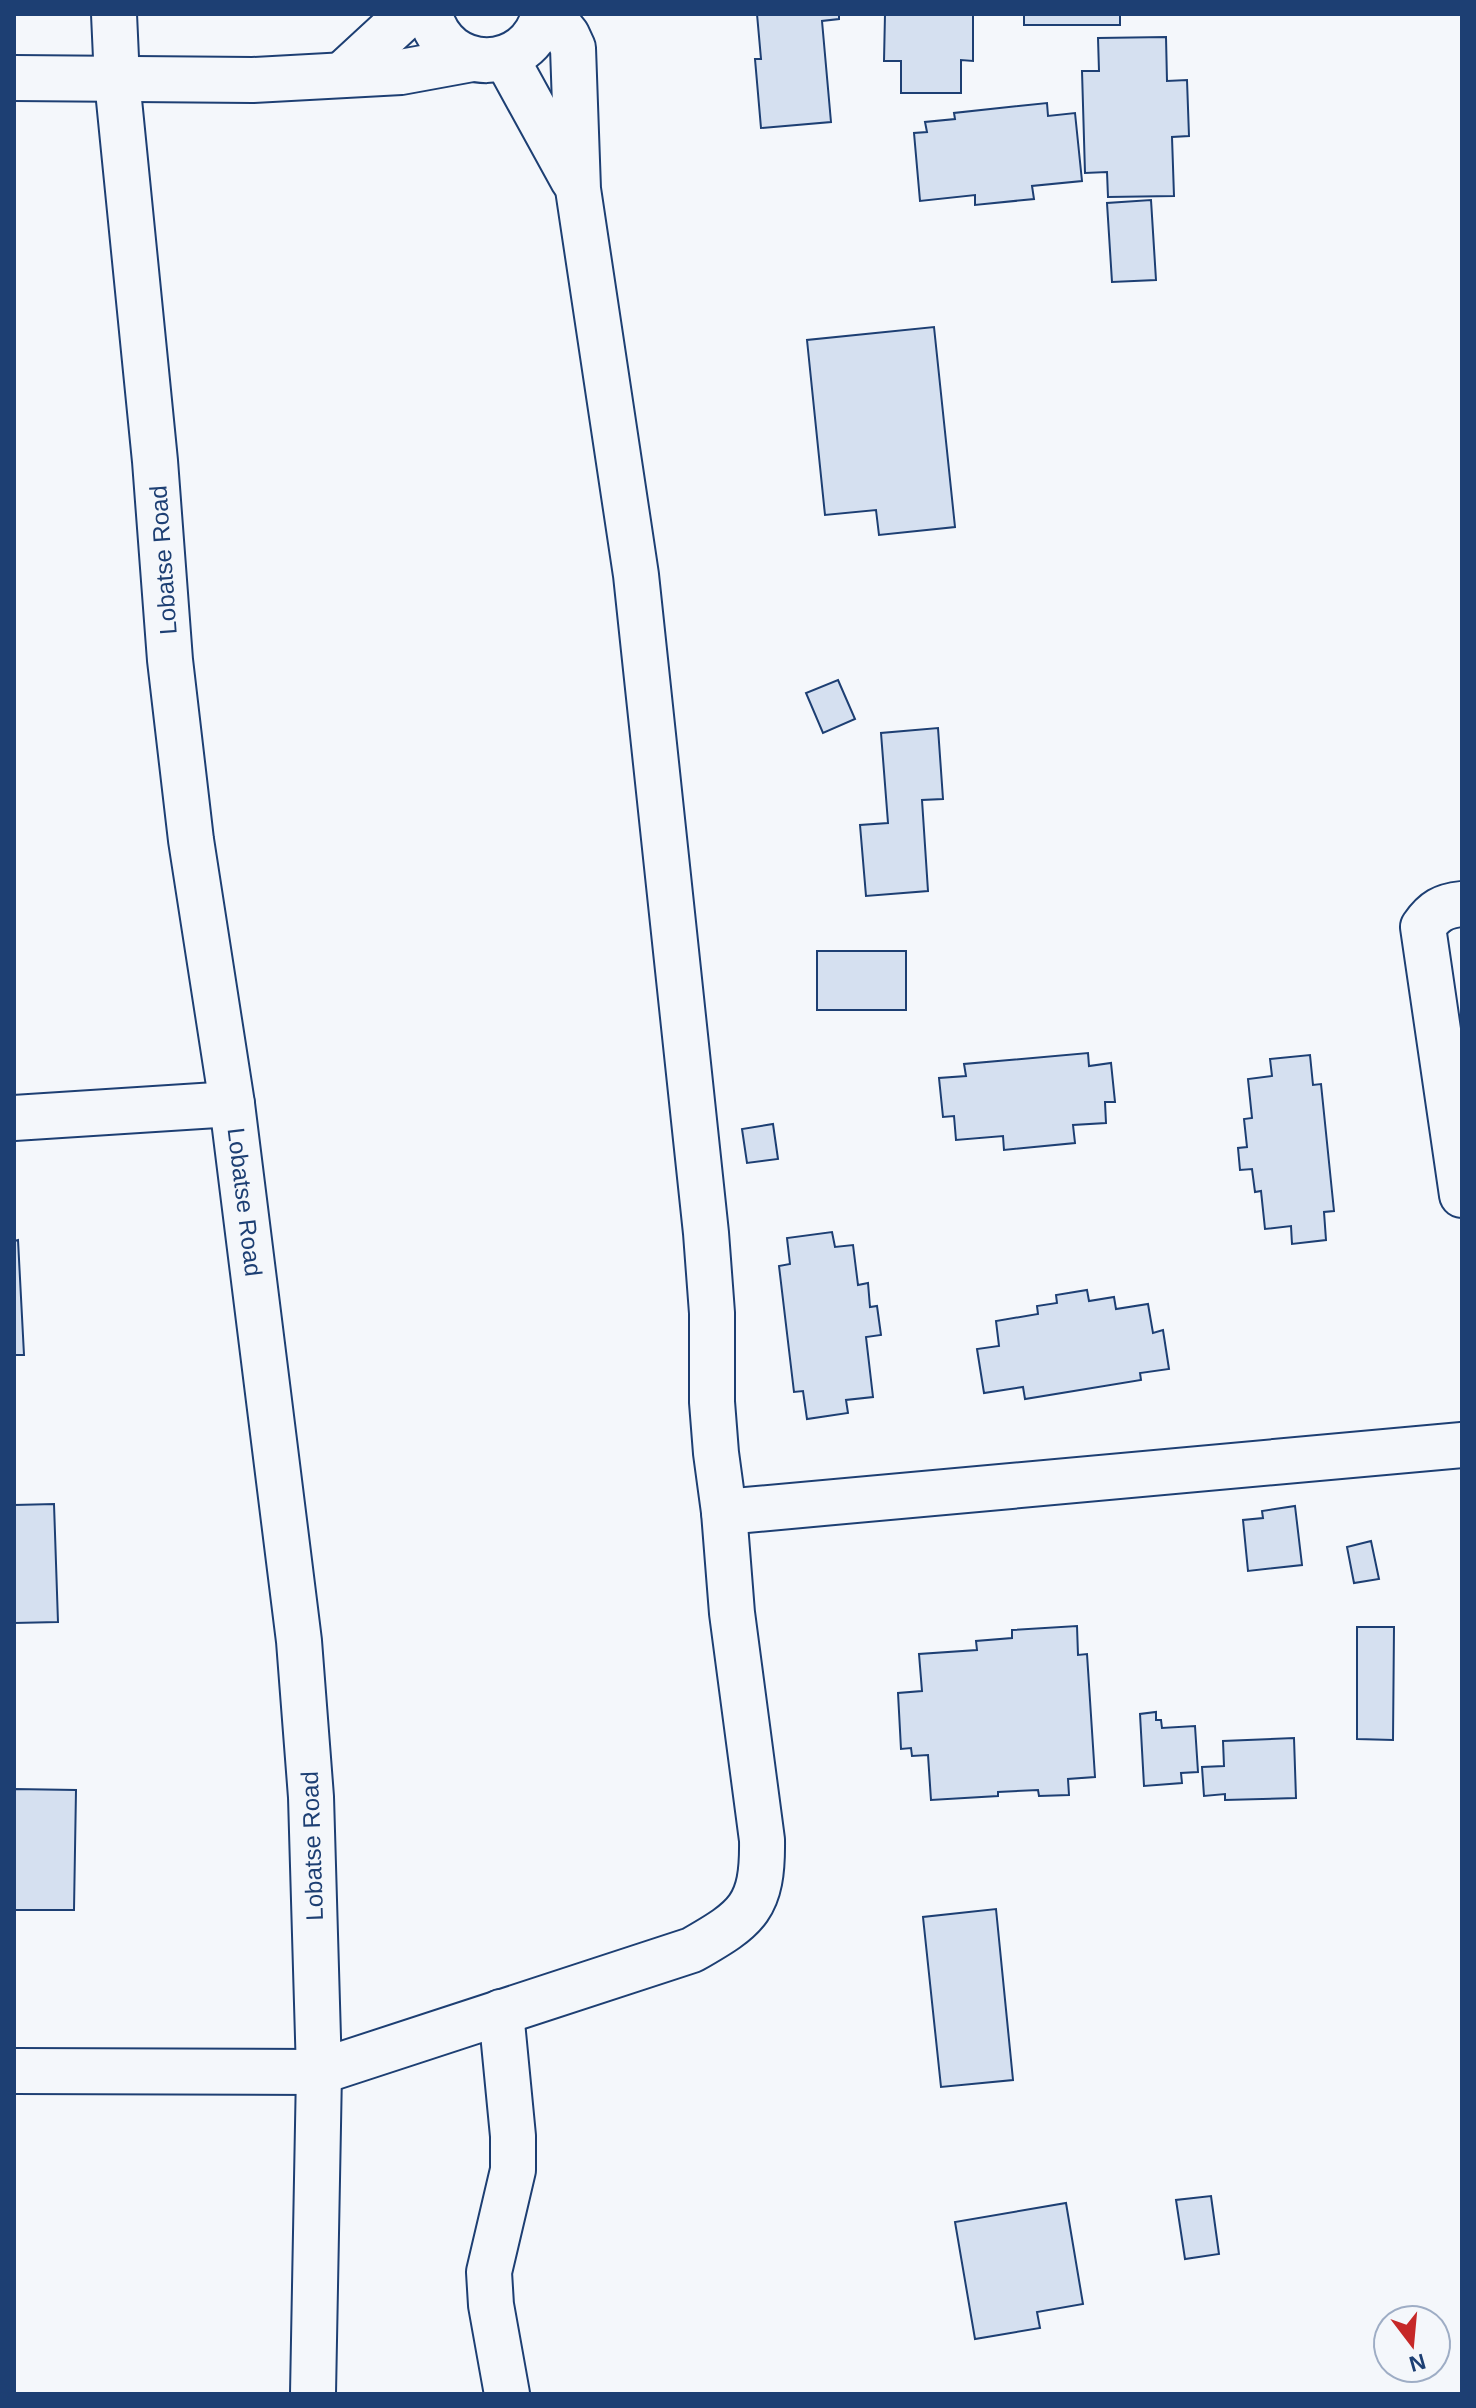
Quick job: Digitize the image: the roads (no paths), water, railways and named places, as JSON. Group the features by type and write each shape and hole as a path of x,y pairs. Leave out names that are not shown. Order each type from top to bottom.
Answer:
{"main road":[{"name":"Lobatse Road","path":"114,14 117,80 155,461 170,660 191,840 232,1104 300,1657 311,1797 319,2072 313,2394"},
{"path":"342,75 408,14"},
{"path":"430,14 447,46 459,54 489,58 578,189"},
{"path":"14,78 217,81 401,72 520,50 533,39 547,14 567,35 573,48 578,189 636,575 706,1233 712,1313 712,1402 732,1613 762,1840 763,1874 757,1895 746,1911 725,1931 692,1950 319,2072 14,2071"},
{"path":"1462,904 1446,906 1432,913 1423,927 1462,1195"},
{"path":"14,1118 232,1104"},
{"path":"724,1512 1462,1445"},
{"path":"501,2012 513,2136 513,2170 489,2272 491,2305 507,2394"}]}
